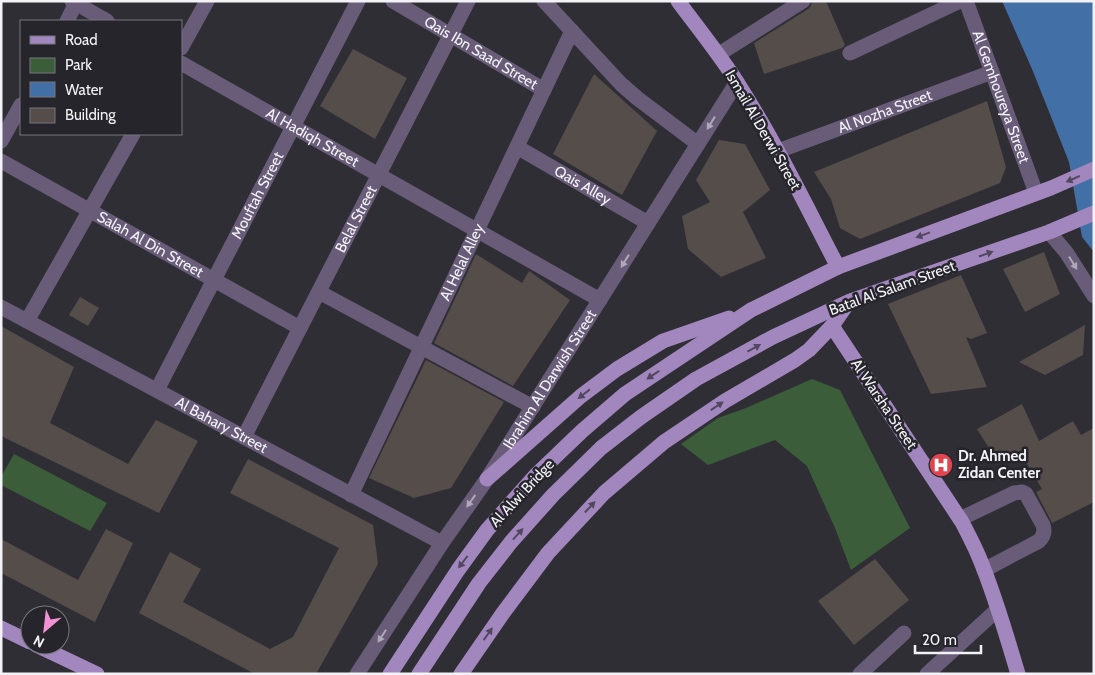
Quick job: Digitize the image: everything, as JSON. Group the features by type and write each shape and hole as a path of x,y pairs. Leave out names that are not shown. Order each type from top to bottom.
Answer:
{"main road":[{"name":"Ismail Al Derwi Street","path":"678,1 719,54 737,82 778,151 838,267"},
{"path":"487,479 581,396 616,370 663,341 751,310 838,267 1051,188 1094,169"},
{"name":"Batal Al Salam Street","path":"696,379 774,337 850,301 1049,232 1094,212"},
{"path":"461,674 503,613 548,553 604,493 664,442 809,350 832,326 850,301"},
{"name":"Al Alwi Bridge","path":"390,674 458,570 488,530 535,476 582,431 625,394 751,310"},
{"name":"Al Warsha Street","path":"832,326 960,519 979,556 1018,674"},
{"name":"Al Alwi Bridge","path":"419,674 479,583 511,542 552,495 608,443 641,416 696,379"},
{"path":"1,628 20,637"},
{"path":"57,655 97,674"}],"street":[{"path":"182,46 207,1"},
{"name":"Mouftah Street","path":"157,390 358,1"},
{"name":"Qais Ibn Saad Street","path":"393,1 544,90"},
{"name":"Belal Street","path":"244,437 468,1"},
{"path":"544,1 621,84 698,144"},
{"path":"719,54 802,1"},
{"path":"850,53 960,1"},
{"name":"Al Gemhoureya Street","path":"966,1 1036,193"},
{"path":"66,20 75,2 105,20"},
{"name":"Al Helal Alley","path":"351,495 572,31"},
{"name":"Al Hadiqh Street","path":"182,64 600,300"},
{"name":"Al Nozha Street","path":"778,151 992,72"},
{"name":"Ibrahim Al Darwish Street","path":"357,674 442,543 487,479 737,82"},
{"path":"1,141 20,106"},
{"path":"27,321 132,135"},
{"name":"Qais Alley","path":"517,147 648,223"},
{"name":"Salah Al Din Street","path":"1,161 300,328"},
{"path":"1049,232 1066,252 1094,296"},
{"path":"319,292 533,407"},
{"name":"Al Bahary Street","path":"1,307 442,543"},
{"path":"960,519 1014,493 1022,492 1026,494 1043,524 1044,535 1039,541 984,570"},
{"path":"927,674 998,609"},
{"path":"860,674 904,633"}],"green space":[{"path":"812,379 840,390 910,528 851,570 835,528 807,466 775,440 708,465 681,444 718,418"},
{"path":"14,454 107,503 90,531 1,485 1,477"}],"water":[{"path":"1002,1 1092,1 1094,5 1094,252 1082,237 1069,162 1032,69"}],"building":[{"path":"812,1 826,1 845,45 842,48 764,74 754,43 808,9"},
{"path":"353,49 407,78 375,139 320,106"},
{"path":"594,74 657,131 622,195 553,154"},
{"path":"987,101 1006,167 1000,183 860,239 840,228 831,199 814,172"},
{"path":"719,140 745,144 770,190 743,212 766,258 721,277 688,249 682,216 710,202 696,180"},
{"path":"1044,252 1060,294 1025,312 1003,269"},
{"path":"476,254 522,283 529,271 570,300 513,386 434,343"},
{"path":"961,275 987,333 971,339 966,337 987,387 931,394 888,304"},
{"path":"80,297 99,308 88,326 69,315"},
{"path":"1085,325 1083,355 1045,375 1019,362"},
{"path":"1,326 74,367 50,423 128,464 156,420 198,441 159,513 1,436"},
{"path":"426,360 504,402 451,488 414,498 369,478"},
{"path":"1022,404 1039,441 1073,421 1081,435 1094,428 1094,502 1052,523 1036,492 1042,489 1020,452 999,464 977,429"},
{"path":"248,459 373,525 378,564 316,674 255,674 139,613 170,552 201,569 183,602 270,649 293,637 339,548 230,493"},
{"path":"106,529 133,543 95,622 70,609 70,605 62,605 1,573 1,539 78,580"},
{"path":"875,559 909,600 854,645 818,601"}],"place":[{"name":"Dr. Ahmed Zidan Center","path":"941,465"}]}
